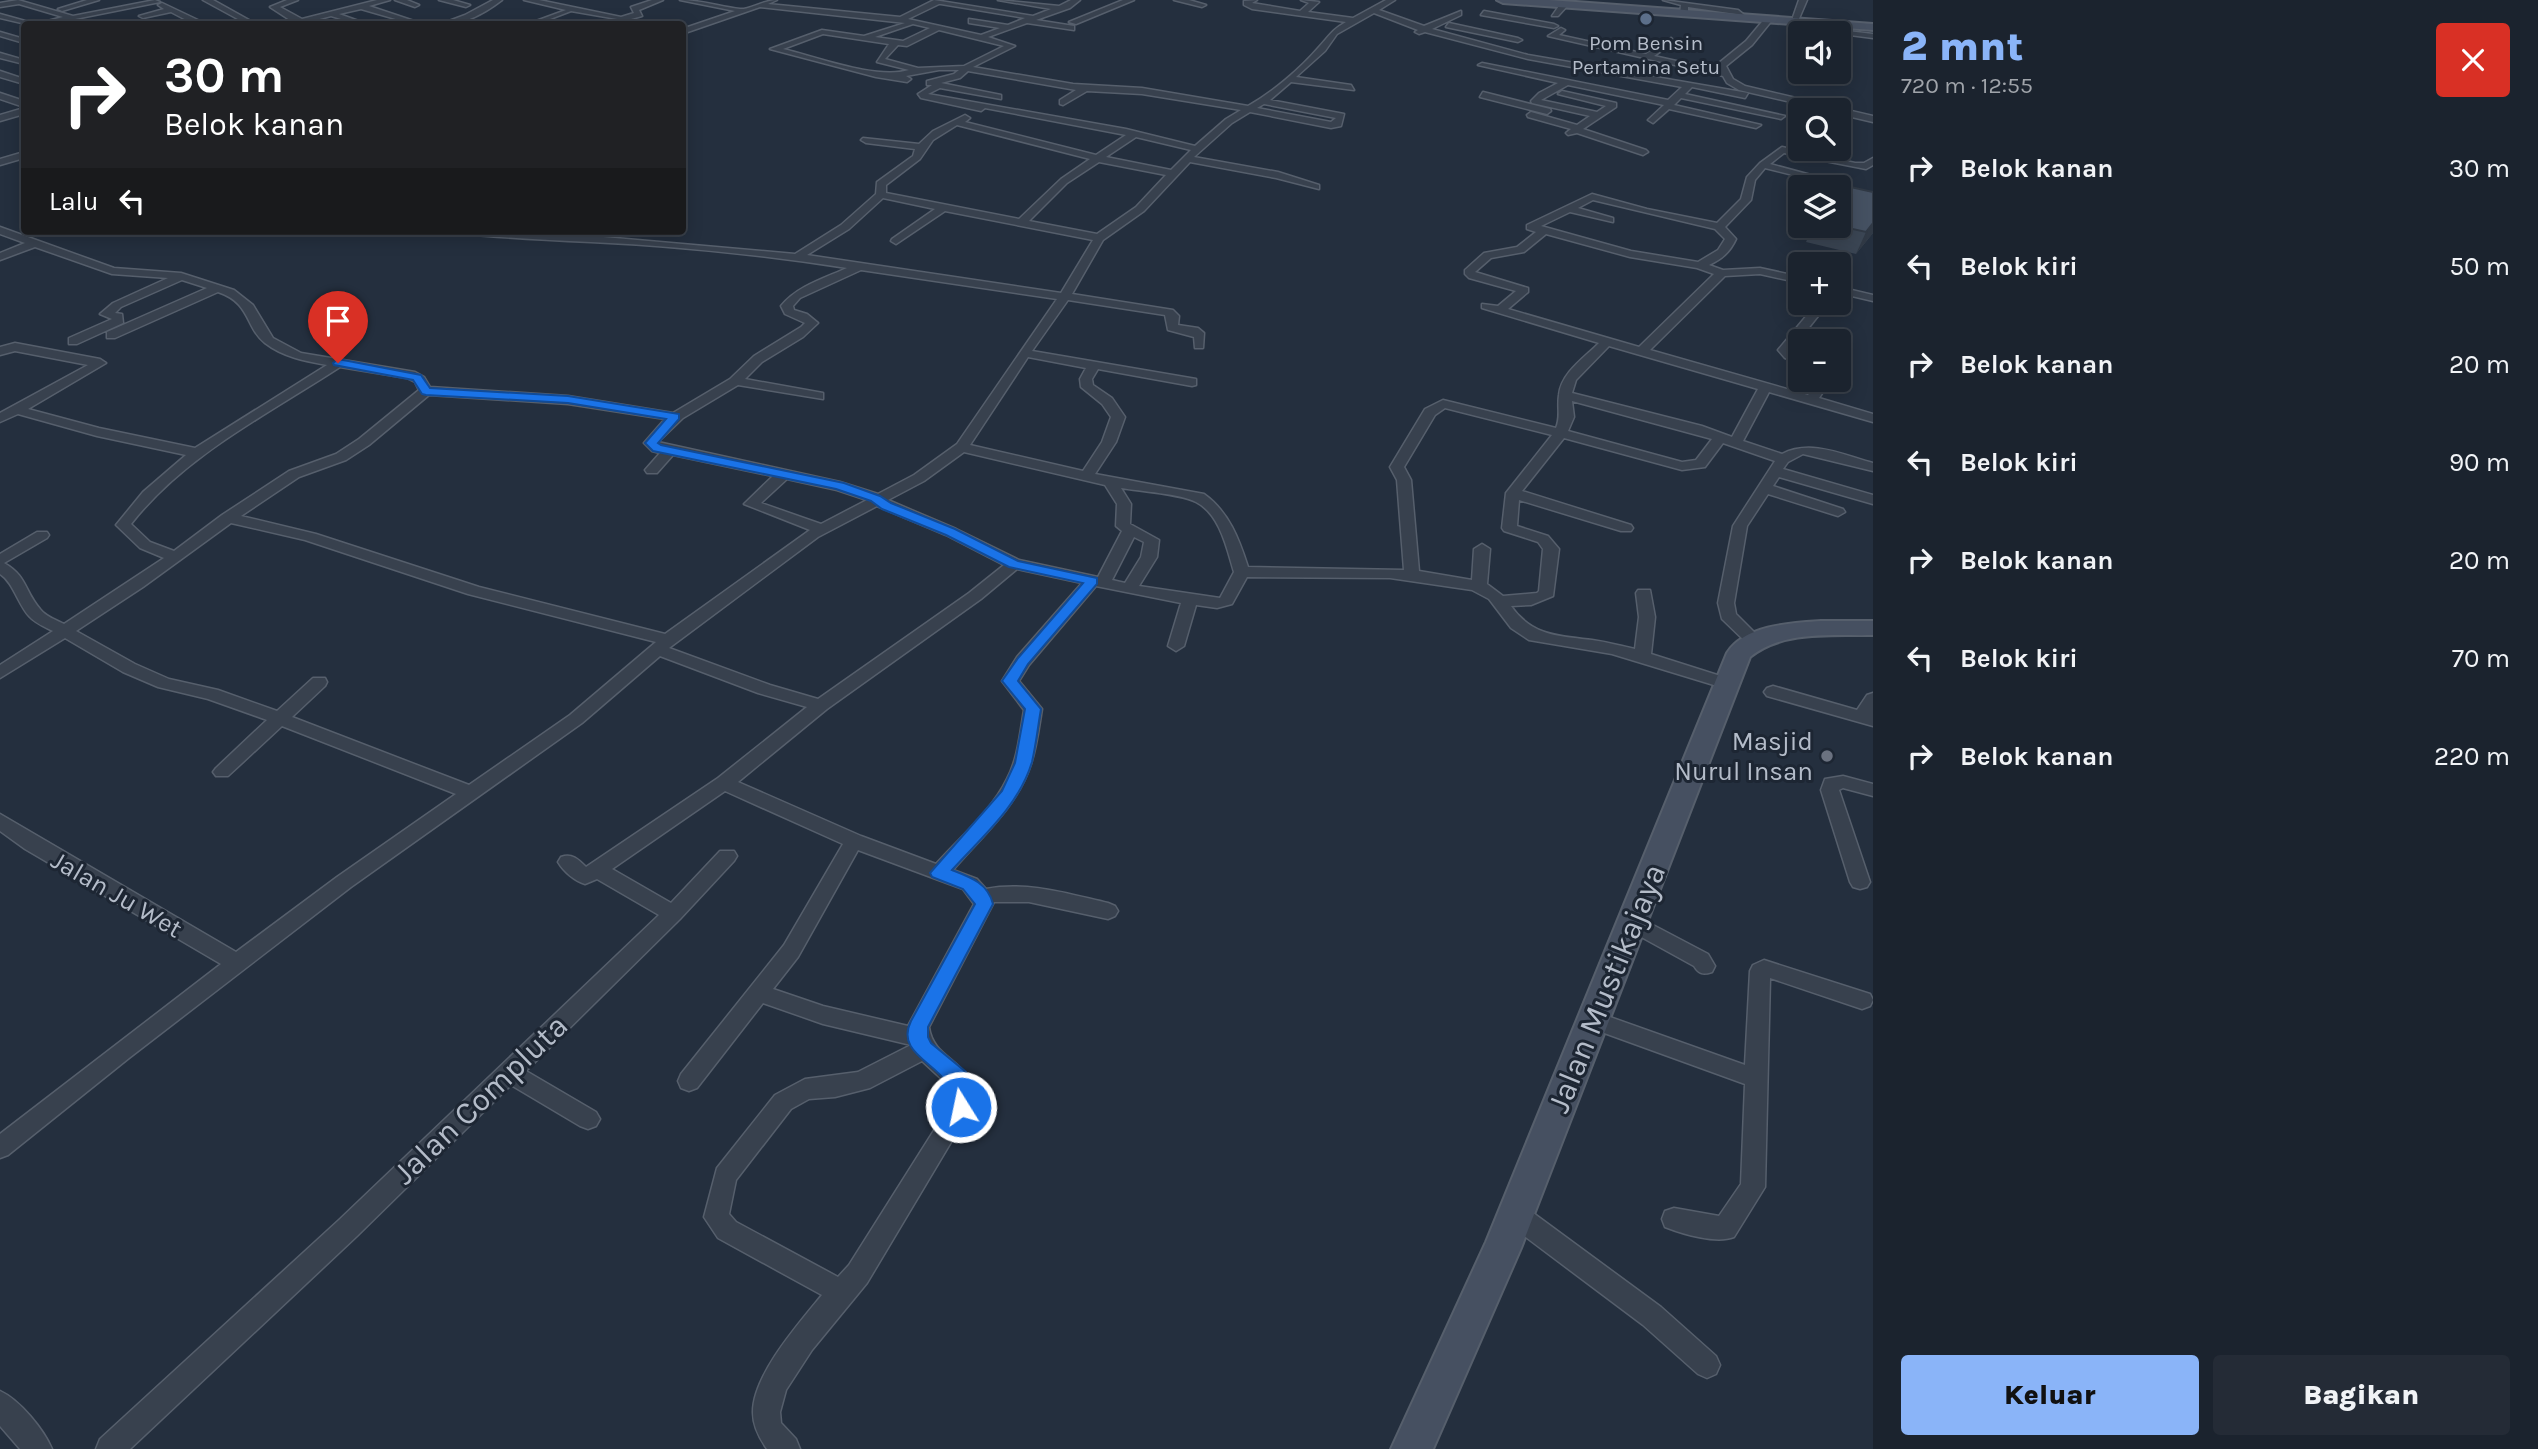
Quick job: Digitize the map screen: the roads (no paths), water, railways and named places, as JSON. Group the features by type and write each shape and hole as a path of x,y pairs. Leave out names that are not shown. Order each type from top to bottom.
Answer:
{"main road":[{"path":"1503,0 1684,9 1744,18 1794,21"},
{"path":"1851,25 1873,27"},
{"path":"1755,641 1799,631 1873,628"},
{"name":"Jalan Mustikajaya","path":"1412,1449 1516,1215 1738,653 1755,641"}],"street":[{"path":"30,5 51,0"},
{"path":"53,12 95,0"},
{"path":"87,15 136,0"},
{"path":"207,0 246,21"},
{"path":"293,0 274,6 299,21"},
{"path":"308,21 386,0"},
{"path":"399,0 415,5"},
{"path":"443,0 466,5"},
{"path":"457,21 498,0"},
{"path":"528,0 626,21"},
{"path":"574,4 583,0"},
{"path":"620,20 639,14 633,10 659,0"},
{"path":"686,22 738,0"},
{"path":"686,31 773,0"},
{"path":"1002,0 1061,8"},
{"path":"984,36 1076,0"},
{"path":"1051,17 1072,25 1130,0"},
{"path":"1178,0 1205,3"},
{"path":"1253,0 1247,3 1252,7 1357,21"},
{"path":"1301,13 1315,2 1305,0"},
{"path":"0,1148 237,963 576,719 663,645 822,529 919,478 962,447 1065,296 1099,237 1140,209 1192,154 1229,121 1263,101 1289,79 1322,49 1334,32 1391,0"},
{"path":"1667,0 1684,9"},
{"path":"1794,21 1802,0"},
{"path":"0,5 13,1 74,18"},
{"path":"57,21 155,1 193,21"},
{"path":"692,1 743,10"},
{"path":"900,20 940,1 970,7 968,8"},
{"path":"1097,2 1119,6"},
{"path":"1192,13 1205,3"},
{"path":"761,5 797,12 900,20 984,36 1011,46 965,69 957,76 934,84 923,96 1131,131 1192,154 1278,175 1314,187"},
{"path":"1555,14 1564,5"},
{"path":"361,6 410,21"},
{"path":"207,10 220,7"},
{"path":"874,17 889,7"},
{"path":"954,16 968,8 1034,17"},
{"path":"1072,9 1095,15"},
{"path":"136,21 130,18 171,10"},
{"path":"1374,10 1487,60 1642,86"},
{"path":"285,13 296,11"},
{"path":"181,15 194,12"},
{"path":"540,21 568,12"},
{"path":"331,14 354,21"},
{"path":"1422,30 1456,14 1467,18"},
{"path":"0,16 21,21"},
{"path":"1520,30 1482,17 1558,28 1552,36 1725,74"},
{"path":"396,21 404,19"},
{"path":"1769,19 1749,43 1722,65 1725,74 1734,84 1873,119"},
{"path":"461,20 466,21"},
{"path":"972,21 1008,27"},
{"path":"1024,21 1088,24"},
{"path":"864,38 912,23"},
{"path":"1438,23 1659,78 1676,97 1739,129"},
{"path":"1487,60 1522,37 1511,33 1532,23"},
{"path":"936,28 910,43 895,44 827,31 774,50 998,97"},
{"path":"0,34 21,29"},
{"path":"0,34 21,39"},
{"path":"1582,43 1594,34"},
{"path":"1851,34 1873,36"},
{"path":"0,45 21,40"},
{"path":"1615,50 1626,40"},
{"path":"1647,57 1671,40"},
{"path":"895,44 888,48 880,60 915,69"},
{"path":"1,56 21,61"},
{"path":"1487,60 1575,74 1767,120"},
{"path":"895,77 930,66 965,69 1084,89 1110,87 1144,91 1331,125 1338,124 1341,116 1263,101"},
{"path":"1541,96 1558,89 1575,74 1659,78 1671,68"},
{"path":"0,74 21,82"},
{"path":"1653,120 1699,76"},
{"path":"1018,84 1027,78"},
{"path":"1289,79 1351,88"},
{"path":"0,94 21,84"},
{"path":"1063,102 1084,89"},
{"path":"797,257 845,227 881,195 881,184 916,157 919,147 935,134 1009,91"},
{"path":"0,94 21,103"},
{"path":"1483,95 1541,96 1613,105 1575,130"},
{"path":"1483,95 1588,122"},
{"path":"1483,95 1643,152"},
{"path":"1541,96 1603,113"},
{"path":"1676,97 1784,110 1676,97"},
{"path":"1676,97 1756,125"},
{"path":"0,105 14,101"},
{"path":"0,118 21,112"},
{"path":"956,122 1095,158 1174,174"},
{"path":"1020,224 1064,181 1131,131"},
{"path":"866,140 919,147"},
{"path":"1719,227 1746,200 1750,179 1782,150 1855,166 1866,166 1873,161"},
{"path":"0,153 12,158"},
{"path":"0,162 21,156"},
{"path":"1763,165 1805,175"},
{"path":"881,195 941,209 1099,237"},
{"path":"1699,265 1718,258 1729,246 1731,239 1719,227 1646,212 1592,197 1531,226 1630,254 1699,265 1723,273 1760,271 1788,277"},
{"path":"1567,208 1609,220"},
{"path":"896,241 941,209"},
{"path":"1,230 112,271 181,276 230,292 249,307 268,340 298,356 417,377 426,391"},
{"path":"1500,310 1524,290 1473,276 1469,272 1488,255 1520,250 1544,231"},
{"path":"504,235 592,239 797,257 1169,312 1174,316 1172,327 1196,332 1200,336 1199,345"},
{"path":"0,257 35,243"},
{"path":"859,267 796,296 787,306 789,312 803,316 812,323 779,348 758,358 735,382 674,417 651,443 669,451 839,486 951,532 1014,564 1129,589 1217,603 1226,601 1242,572 1231,536 1204,499 1159,488 1110,482 962,447"},
{"path":"1642,351 1723,273"},
{"path":"73,341 118,320 118,317 106,314 117,305 181,276"},
{"path":"111,335 217,288"},
{"path":"1851,293 1873,298"},
{"path":"1486,306 1873,418"},
{"path":"1801,329 1812,316"},
{"path":"1500,601 1531,600 1541,598 1546,593 1551,549 1543,539 1509,528 1513,493 1561,433 1567,416 1565,395 1570,379 1607,342"},
{"path":"0,351 15,347 100,363 0,418"},
{"path":"1024,353 1192,382"},
{"path":"176,556 145,545 123,525 142,500 167,474 197,453 338,363"},
{"path":"1087,475 1109,442 1118,417 1107,401 1087,387 1086,379 1093,367"},
{"path":"735,382 818,396"},
{"path":"1736,441 1765,387"},
{"path":"0,673 68,631 294,474 341,457 364,442 426,391 568,400 674,417"},
{"path":"1811,400 1817,392"},
{"path":"1565,395 1736,441 1779,465 1836,489 1873,500"},
{"path":"1412,575 1404,480 1397,467 1430,412 1443,404 1626,452 1693,466 1700,464 1721,436"},
{"path":"17,410 97,432 197,453"},
{"path":"1755,641 1728,615 1726,603 1740,526 1779,465 1800,450 1808,450 1873,467"},
{"path":"652,470 669,451"},
{"path":"1836,489 1844,472 1845,460"},
{"path":"783,475 751,505 822,529"},
{"path":"1110,482 1124,504 1123,526 1152,540 1149,557 1129,589"},
{"path":"1765,488 1839,512"},
{"path":"1513,493 1626,528"},
{"path":"227,518 267,523 449,584 627,627 764,689 821,705"},
{"path":"939,873 1009,794 1023,763 1033,709 1010,681 1023,661 1097,582 1130,530"},
{"path":"0,560 42,535"},
{"path":"1479,586 1482,550"},
{"path":"568,862 585,877 597,869 724,783 821,705 975,596 1014,564"},
{"path":"0,567 13,576 36,615 68,631 128,668 164,683 212,694 470,793"},
{"path":"1242,572 1412,575 1479,586 1492,592 1517,628 1535,636 1560,642 1604,646 1727,684"},
{"path":"1642,657 1647,617 1644,593"},
{"path":"1176,646 1190,598"},
{"path":"222,772 320,682"},
{"path":"1773,692 1867,718 1873,699"},
{"path":"1860,882 1830,790 1832,784 1843,782 1873,790"},
{"path":"724,783 855,841 970,884 982,897 984,904 981,911 918,1027 921,1043"},
{"name":"Jalan Ju Wet","path":"0,821 32,844 237,963"},
{"path":"689,1081 791,951 855,841"},
{"name":"Jalan Compluta","path":"110,1449 348,1228 673,914 727,856"},
{"path":"597,869 673,914"},
{"path":"982,897 1001,891 1019,892 1108,911"},
{"path":"1632,922 1701,960 1705,966"},
{"path":"1674,1219 1725,1229 1753,1187 1760,971 1764,968 1776,971 1863,1000"},
{"path":"759,993 823,1015 921,1043 959,1078 964,1096 961,1107 874,1250 772,1386 765,1410 771,1433 786,1449"},
{"path":"1593,1020 1756,1078"},
{"path":"841,1292 727,1230 716,1217 725,1176 782,1102 798,1092 862,1081 921,1043"},
{"path":"508,1072 588,1119"},
{"path":"1516,1215 1652,1317 1707,1365"},
{"path":"0,1405 38,1449"}],"place":[{"name":"Pom Bensin Pertamina Setu","path":"1646,19"},
{"name":"Masjid Nurul Insan","path":"1827,756"}]}
